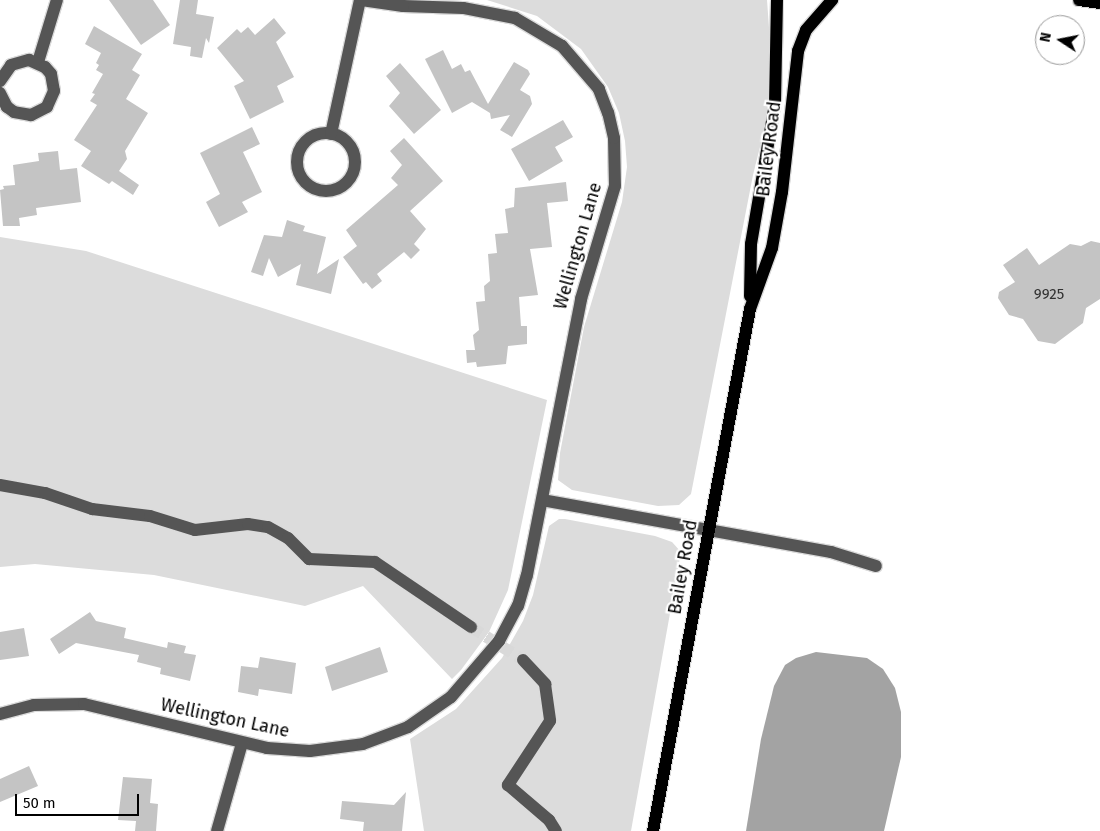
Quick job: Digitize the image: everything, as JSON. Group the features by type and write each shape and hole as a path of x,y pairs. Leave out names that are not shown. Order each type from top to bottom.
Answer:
{"main road":[{"name":"Bailey Road","path":"750,309 752,244 775,104 777,0"},
{"name":"Bailey Road","path":"652,831 750,309 774,238 800,42 806,30 832,0"},
{"path":"1079,0 1100,3"}],"street":[{"path":"38,62 57,0"},
{"path":"331,134 361,0"},
{"name":"Wellington Lane","path":"0,714 34,705 84,704 242,743 296,751 342,748 393,734 440,707 480,666 499,641 518,606 542,500 579,307 615,186 614,138 608,113 599,89 562,46 515,18 463,8 361,0"},
{"path":"0,81 11,64 20,61 38,62 51,74 54,82 52,100 46,107 31,115 22,115 7,106 0,93"},
{"path":"331,134 347,143 354,160 354,169 350,177 337,189 319,190 303,180 298,172 299,152 312,137 331,134"},
{"path":"0,485 45,493 92,509 150,516 195,530 248,524 268,527 288,538 309,558 326,562 354,559 375,562 471,627"},
{"path":"542,500 831,552 876,566"},
{"path":"523,660 545,684 550,721 508,785 549,820 556,831"},
{"path":"217,831 242,743"}],"shaded area":[{"path":"487,0 767,0 771,55 767,119 753,175 691,494 679,505 658,506 572,490 558,480 560,453 584,327 622,202 627,167 625,141 619,113 608,87 581,49 537,16"},
{"path":"0,237 86,251 547,400 508,590 489,632 461,670 452,679 363,586 305,606 154,575 35,564 0,567"},
{"path":"559,519 655,536 672,542 681,552 631,831 424,831 410,739 456,709 502,658 523,621 533,595 549,526"},
{"path":"816,652 867,658 883,669 895,688 901,712 901,757 884,831 746,831 761,739 774,686 785,665 796,658"}],"building":[{"path":"109,0 153,0 170,25 141,45"},
{"path":"180,0 198,0 196,14 214,17 209,43 206,38 202,58 190,56 191,47 173,44"},
{"path":"274,18 286,33 276,42 294,77 277,86 284,102 250,119 234,86 244,81 217,48 237,29 241,33 248,27 255,35"},
{"path":"94,26 142,54 132,70 140,75 126,99 148,113 125,151 127,159 119,171 139,185 133,195 112,181 109,184 81,166 91,151 74,140 97,105 90,101 95,94 92,93 103,74 96,70 99,65 96,63 101,53 85,44"},
{"path":"443,50 452,69 461,64 465,72 470,70 488,104 514,62 528,70 530,74 520,90 530,96 532,104 512,137 500,130 510,115 491,119 490,113 472,102 452,113 425,59"},
{"path":"400,63 441,110 414,134 389,106 400,93 386,76"},
{"path":"563,120 573,137 555,147 563,161 529,181 511,149"},
{"path":"252,127 260,144 243,152 262,192 242,202 248,212 219,227 206,202 220,194 200,153"},
{"path":"404,138 443,181 410,211 426,229 414,244 420,250 411,259 404,252 377,274 382,281 372,289 366,282 363,284 343,257 357,246 346,230 398,185 391,178 402,165 390,151"},
{"path":"58,151 60,170 77,168 81,202 36,208 37,215 19,218 20,226 3,226 0,190 4,189 3,186 15,185 13,165 39,161 38,153"},
{"path":"566,182 568,201 547,203 552,247 530,249 538,295 519,297 521,326 527,326 527,344 508,346 506,364 477,367 476,362 467,363 466,350 475,350 473,335 479,330 476,302 485,301 484,286 490,281 488,254 497,253 495,234 508,233 505,209 514,207 515,188"},
{"path":"287,220 305,226 303,231 326,237 317,274 339,259 331,294 296,285 301,264 278,277 269,258 263,276 251,272 264,235 282,237"},
{"path":"1091,241 1100,243 1100,299 1086,308 1083,323 1055,344 1038,341 1023,319 1009,315 998,298 999,292 1015,282 1003,265 1027,248 1039,265 1070,244 1081,246"},
{"path":"90,612 96,621 126,628 124,638 167,648 168,642 186,646 184,653 196,655 190,681 160,674 161,668 137,662 139,655 76,643 59,654 50,639"},
{"path":"24,628 29,656 0,660 0,632"},
{"path":"380,647 388,672 332,691 325,667"},
{"path":"260,657 296,663 292,694 259,689 258,696 238,692 241,666 258,668"},
{"path":"29,766 38,786 0,802 0,779"},
{"path":"123,777 152,779 150,803 158,804 156,831 135,831 136,821 118,820"},
{"path":"406,792 402,831 363,831 364,822 340,819 342,801 394,805"}],"tunnel":[{"path":"471,627 523,660"}]}
